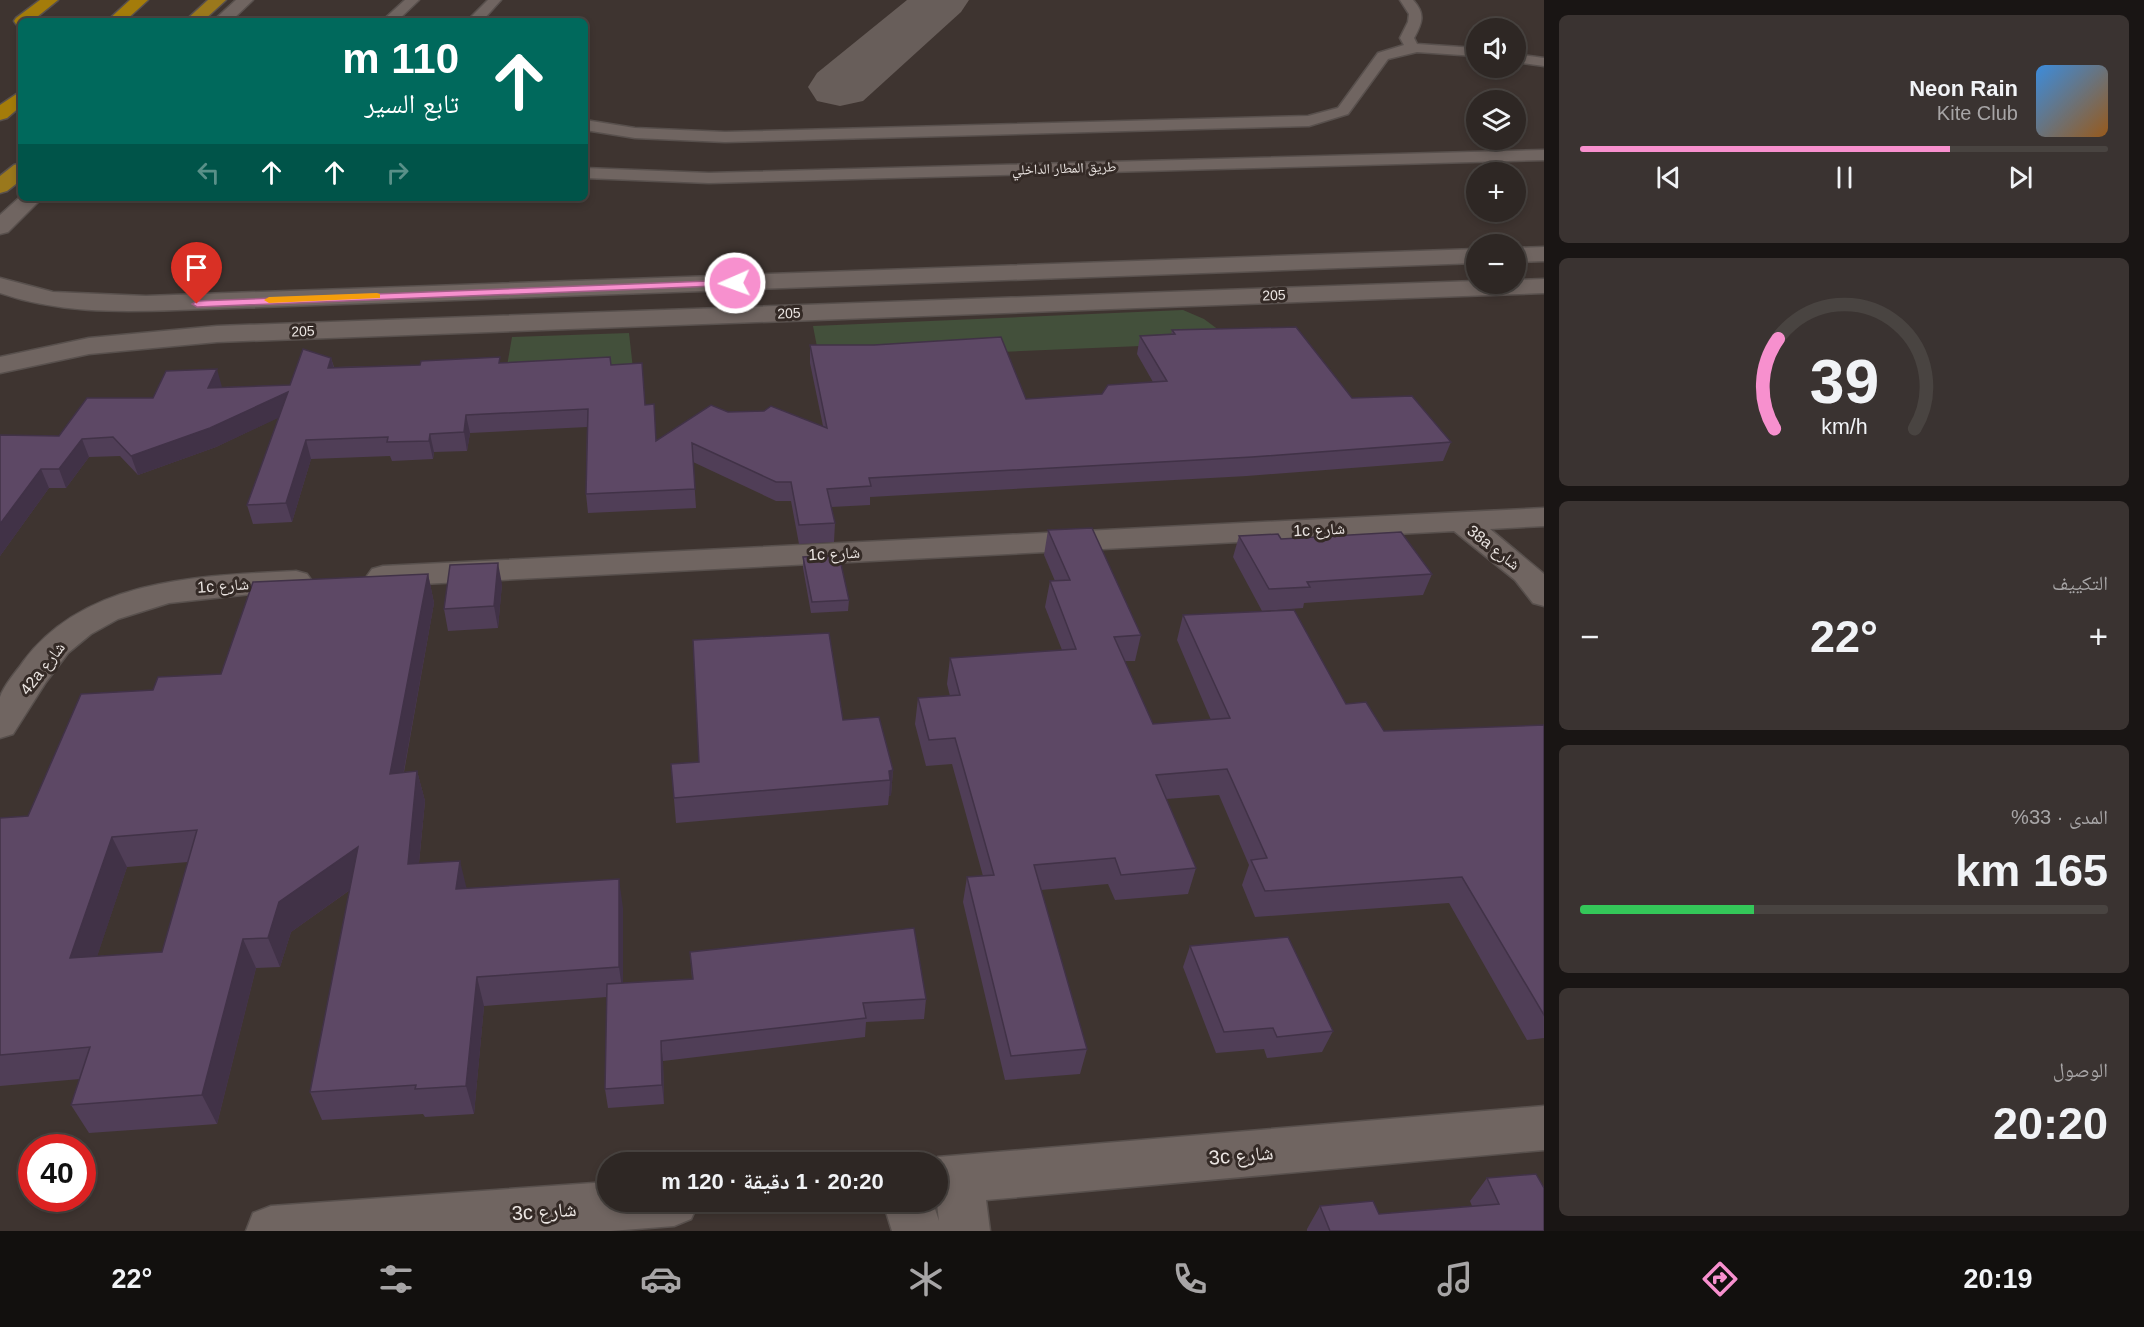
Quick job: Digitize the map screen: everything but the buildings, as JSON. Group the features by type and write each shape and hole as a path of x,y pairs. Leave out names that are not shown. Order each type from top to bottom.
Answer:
{"highway":[{"path":"25,18 50,0"},
{"path":"119,18 140,0"},
{"path":"197,18 218,0"},
{"path":"7,32 18,23"},
{"path":"0,114 18,99"},
{"path":"0,187 18,172"}],"street":[{"path":"225,18 245,0"},
{"path":"0,227 28,201"},
{"path":"1526,255 1544,254"},
{"name":"205","path":"0,285 32,296 61,300 234,301 1466,256"},
{"name":"205","path":"0,365 89,346 217,334 1544,286"},
{"path":"0,306 94,310 234,301"},
{"path":"0,345 108,334 217,334"},
{"name":"1c شارع","path":"360,578 1544,517"},
{"name":"38a شارع","path":"1502,519 1535,584"},
{"name":"38a شارع","path":"1461,521 1535,584"},
{"name":"1c شارع","path":"126,605 188,588 325,579"},
{"name":"42a شارع","path":"0,725 56,645 78,628 126,605"},
{"name":"3c شارع","path":"948,1180 1544,1128"},
{"path":"948,1180 965,1231"},
{"name":"3c شارع","path":"271,1231 597,1208"},
{"path":"911,1212 917,1231"}],"lane":[{"path":"392,18 413,0"},
{"path":"477,18 495,0"},
{"path":"1406,0 1418,13 1407,38 1413,48"},
{"path":"588,125 635,133 725,137 1309,121 1343,111 1383,56 1413,48 1466,51"},
{"path":"1526,60 1544,62"},
{"name":"طريق المطار الداخلي","path":"588,172 709,178 1544,155"}],"green space":[{"path":"1183,310 1204,319 1235,342 811,360 818,352 813,326"},
{"path":"629,333 633,369 507,366 512,337"}],"taxiway":[{"path":"840,87 941,0"}],"slow traffic":[{"path":"269,300 377,296"}],"route":[{"path":"197,304 735,283"}]}
